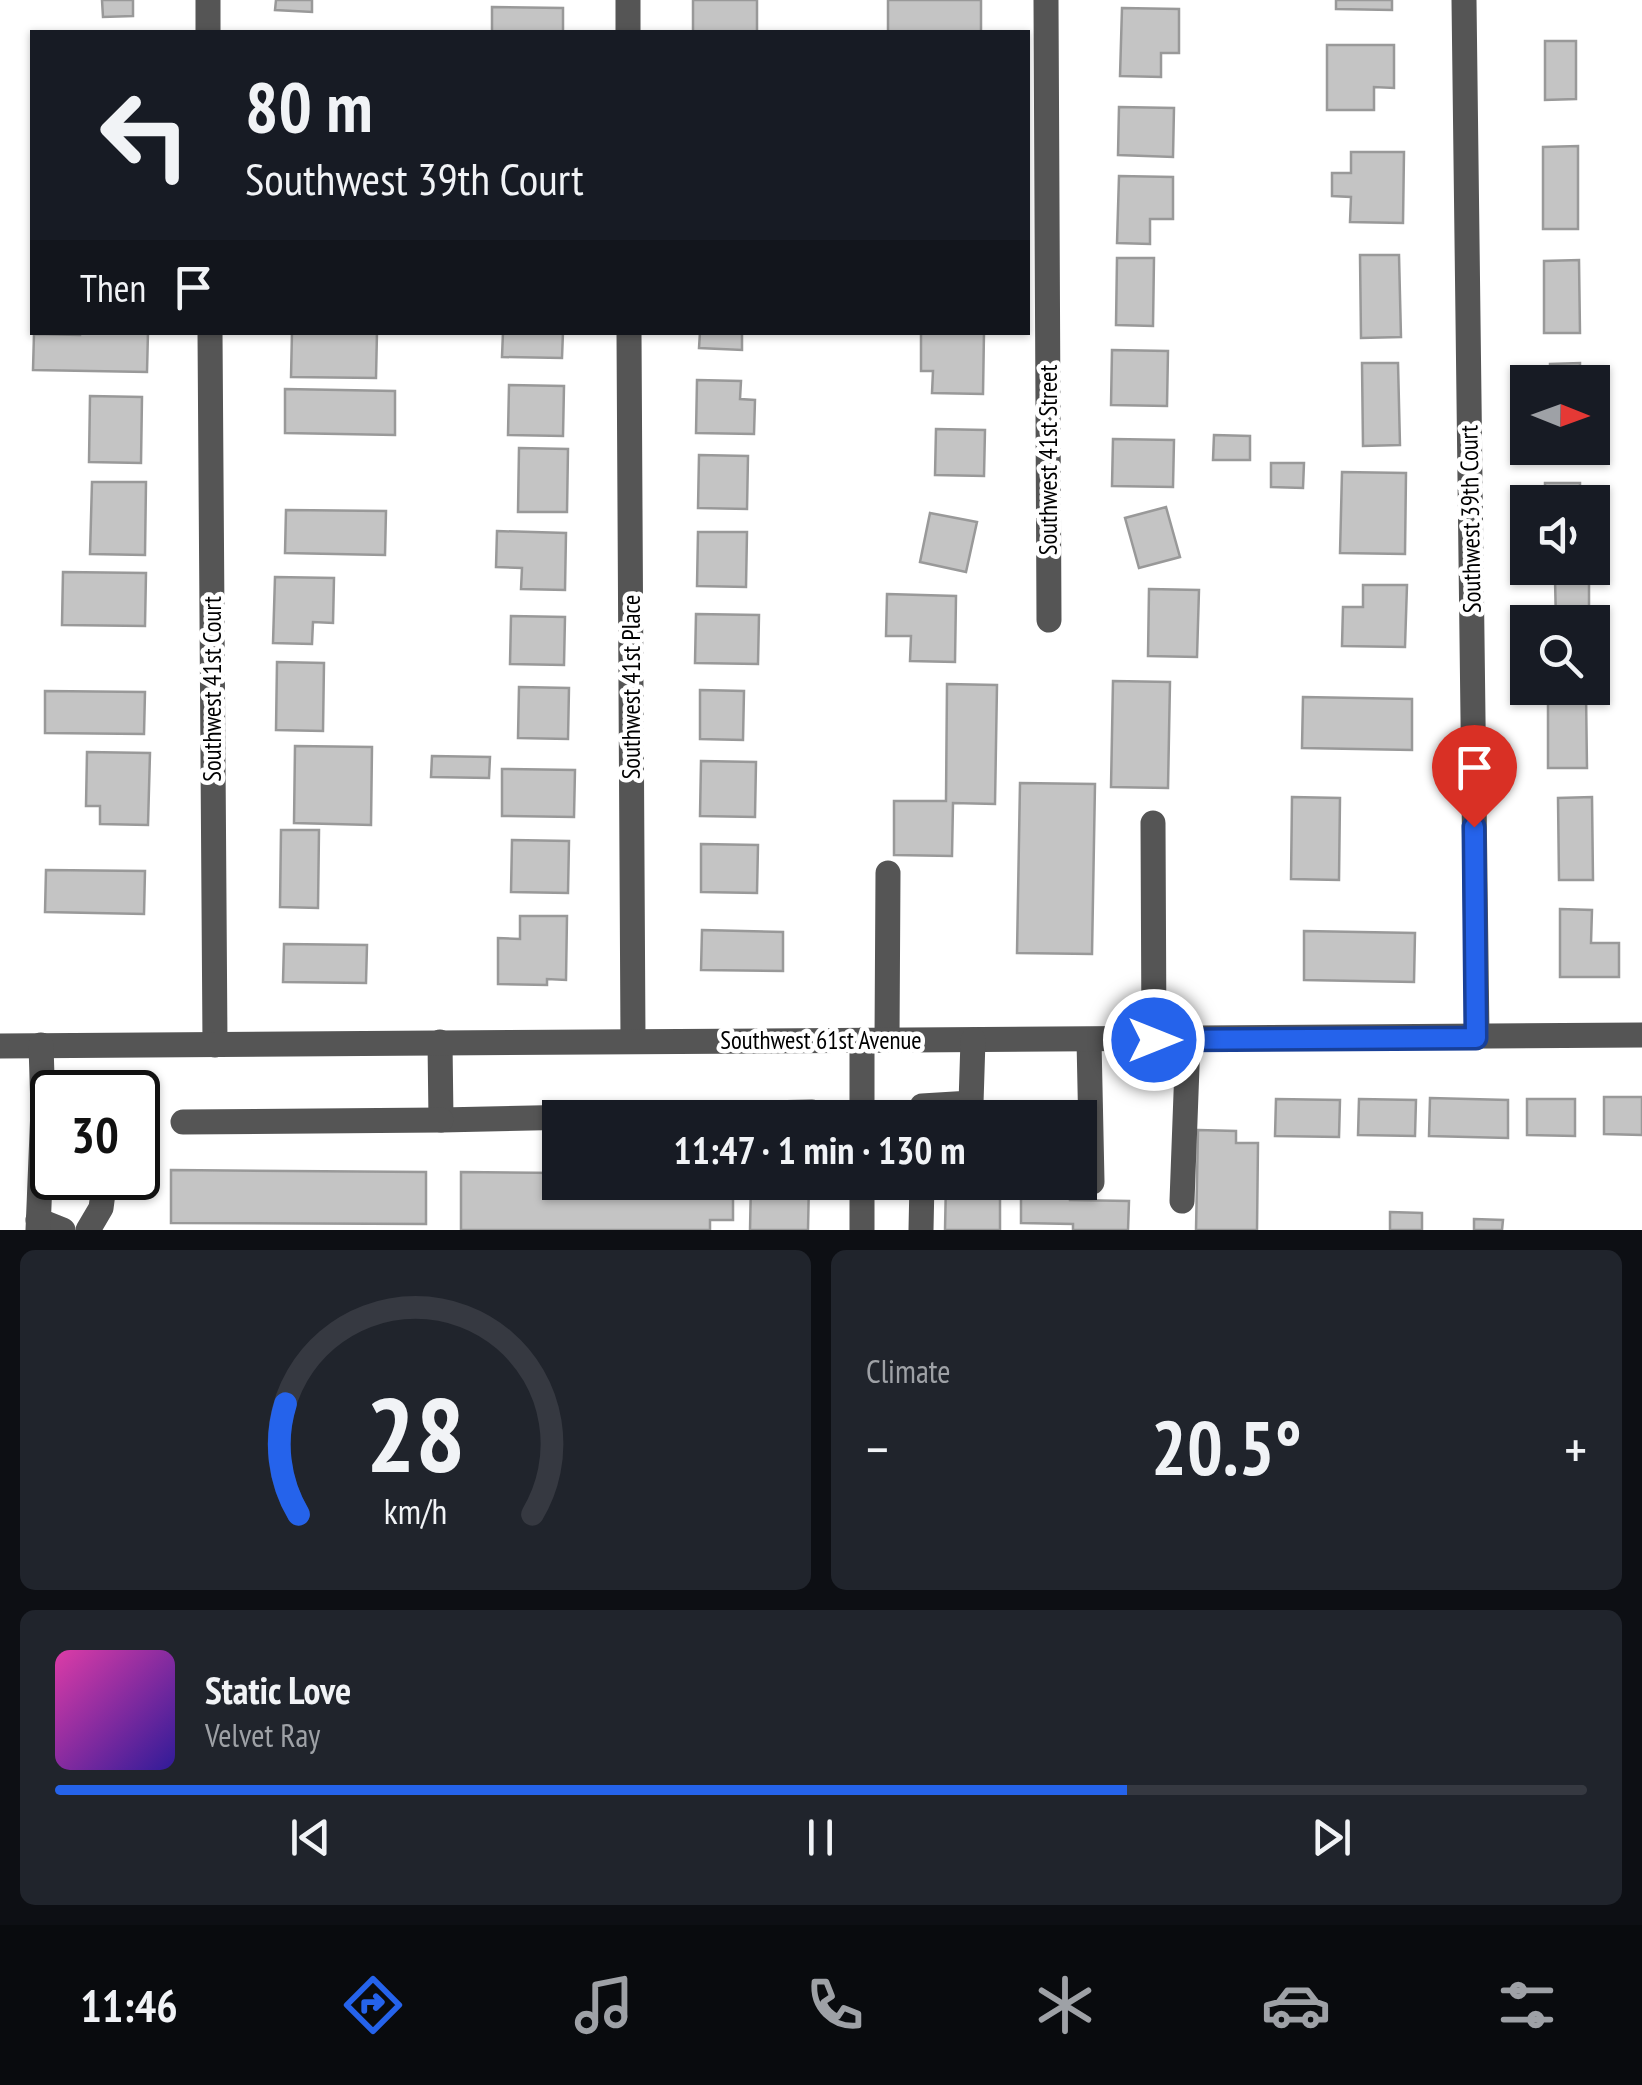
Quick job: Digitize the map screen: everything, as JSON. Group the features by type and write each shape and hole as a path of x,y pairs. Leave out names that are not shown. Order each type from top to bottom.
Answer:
{"street":[{"path":"208,0 208,30"},
{"path":"628,0 628,30"},
{"name":"Southwest 41st Street","path":"1046,0 1049,620"},
{"name":"Southwest 39th Court","path":"1464,0 1476,1038"},
{"name":"Southwest 41st Court","path":"210,335 214,1045"},
{"name":"Southwest 41st Place","path":"630,335 633,1041"},
{"path":"1153,823 1154,1040"},
{"path":"865,1100 874,1040 888,873"},
{"name":"Southwest 61st Avenue","path":"0,1046 1642,1035"},
{"path":"971,1100 973,1040"},
{"path":"1089,1040 1090,1100"},
{"path":"1182,1201 1188,1040"},
{"path":"440,1042 441,1120"},
{"path":"40,1046 43,1070"},
{"path":"184,1122 542,1118"},
{"path":"40,1200 38,1225 63,1230"},
{"path":"88,1230 102,1200"},
{"path":"862,1200 862,1230"},
{"path":"922,1200 922,1230"}],"building":[{"path":"102,0 133,0 133,16 103,17"},
{"path":"276,0 312,0 312,12 275,10"},
{"path":"693,0 757,0 757,30 693,30"},
{"path":"888,0 981,0 981,30 888,30"},
{"path":"1336,0 1392,0 1392,10 1336,9"},
{"path":"492,7 563,8 563,30 492,30"},
{"path":"1122,8 1179,9 1179,53 1161,53 1161,77 1120,76"},
{"path":"1545,41 1576,41 1576,99 1545,100"},
{"path":"1327,45 1394,45 1394,88 1374,87 1374,110 1327,110"},
{"path":"1119,107 1174,108 1173,157 1118,155"},
{"path":"1578,146 1578,229 1543,229 1543,147"},
{"path":"1351,152 1404,152 1403,223 1350,222 1351,197 1332,196 1332,173 1351,173"},
{"path":"1119,176 1173,177 1173,219 1150,219 1150,244 1117,243"},
{"path":"1360,255 1399,255 1401,337 1361,338"},
{"path":"1117,258 1154,258 1153,326 1116,325"},
{"path":"1579,260 1580,333 1544,333 1544,261"},
{"path":"34,335 148,335 147,372 33,370"},
{"path":"292,335 377,335 376,378 291,377"},
{"path":"503,335 563,335 562,358 502,357"},
{"path":"700,335 742,335 742,350 699,348"},
{"path":"921,335 984,335 983,394 932,393 933,371 921,371"},
{"path":"1112,350 1168,351 1167,406 1111,405"},
{"path":"1362,363 1398,363 1400,445 1363,446"},
{"path":"697,380 741,381 740,399 755,400 754,434 696,433"},
{"path":"509,385 564,386 563,436 508,435"},
{"path":"285,389 395,391 395,435 285,433"},
{"path":"90,396 142,397 141,463 89,462"},
{"path":"936,429 985,430 984,476 935,475"},
{"path":"1214,435 1250,436 1250,460 1213,460"},
{"path":"1113,439 1174,440 1173,487 1112,486"},
{"path":"519,448 568,449 567,512 518,512"},
{"path":"699,455 748,456 747,509 698,508"},
{"path":"1271,463 1304,463 1303,488 1271,487"},
{"path":"1342,472 1406,473 1405,554 1340,553"},
{"path":"92,482 146,482 145,555 90,554"},
{"path":"1545,483 1580,483 1580,485"},
{"path":"1166,507 1180,557 1139,568 1125,518"},
{"path":"286,510 386,511 385,555 285,553"},
{"path":"930,513 977,522 966,572 920,562"},
{"path":"497,531 566,533 565,590 521,589 522,568 496,567"},
{"path":"698,532 747,532 746,587 697,586"},
{"path":"63,572 146,573 145,626 62,625"},
{"path":"275,577 334,578 333,623 313,622 312,644 273,643"},
{"path":"1363,585 1407,585 1405,647 1342,646 1343,607 1363,607"},
{"path":"1555,585 1589,585 1589,605 1556,605"},
{"path":"1149,589 1199,590 1197,657 1148,656"},
{"path":"887,594 956,596 955,662 910,661 911,636 886,636"},
{"path":"696,614 759,615 758,664 695,663"},
{"path":"511,616 565,617 564,665 510,664"},
{"path":"277,662 324,663 323,731 276,730"},
{"path":"1113,681 1170,682 1168,788 1111,787"},
{"path":"947,684 997,685 995,804 953,803 952,856 894,855 894,801 946,801"},
{"path":"519,687 569,688 568,739 518,738"},
{"path":"700,690 744,691 743,740 700,739"},
{"path":"45,691 145,692 144,734 45,733"},
{"path":"1303,697 1412,699 1412,750 1302,748"},
{"path":"1548,705 1586,705 1587,768 1548,768"},
{"path":"295,746 372,747 371,825 294,823"},
{"path":"87,752 150,753 148,825 100,824 100,806 86,806"},
{"path":"432,756 490,757 489,778 431,777"},
{"path":"701,761 756,762 755,817 700,816"},
{"path":"502,769 575,770 574,817 502,816"},
{"path":"1020,783 1095,784 1092,954 1017,953"},
{"path":"1292,797 1340,798 1339,880 1291,879"},
{"path":"1592,797 1593,880 1559,880 1558,798"},
{"path":"281,830 319,830 318,908 280,907"},
{"path":"512,840 569,841 568,893 511,892"},
{"path":"701,844 758,845 757,893 701,892"},
{"path":"46,870 145,871 144,914 45,912"},
{"path":"1560,909 1592,910 1591,943 1619,943 1619,977 1560,977"},
{"path":"520,916 567,916 566,980 547,979 547,985 498,984 498,938 520,939"},
{"path":"702,930 783,932 783,971 701,970"},
{"path":"1304,931 1415,933 1414,982 1304,980"},
{"path":"284,944 367,945 366,983 283,982"},
{"path":"1604,1097 1642,1097 1642,1135 1604,1134"},
{"path":"1430,1098 1508,1100 1508,1138 1429,1136"},
{"path":"1276,1099 1340,1100 1339,1137 1275,1136"},
{"path":"1359,1099 1416,1100 1415,1136 1358,1135"},
{"path":"1527,1099 1575,1099 1575,1136 1527,1135"},
{"path":"1198,1130 1236,1131 1236,1143 1258,1143 1257,1230 1196,1230"},
{"path":"171,1170 426,1172 426,1224 171,1223"},
{"path":"461,1172 542,1173 542,1200 733,1200 733,1220 710,1220 710,1230 461,1230"},
{"path":"751,1200 809,1200 808,1230 750,1230"},
{"path":"946,1200 1000,1200 1000,1230 945,1230"},
{"path":"1021,1200 1129,1201 1128,1230 1073,1230 1073,1224 1021,1223"},
{"path":"1390,1212 1422,1213 1422,1230 1390,1230"},
{"path":"1474,1219 1503,1220 1502,1230 1474,1230"}],"route":[{"path":"1154,1040 1476,1038 1474,827"}]}
